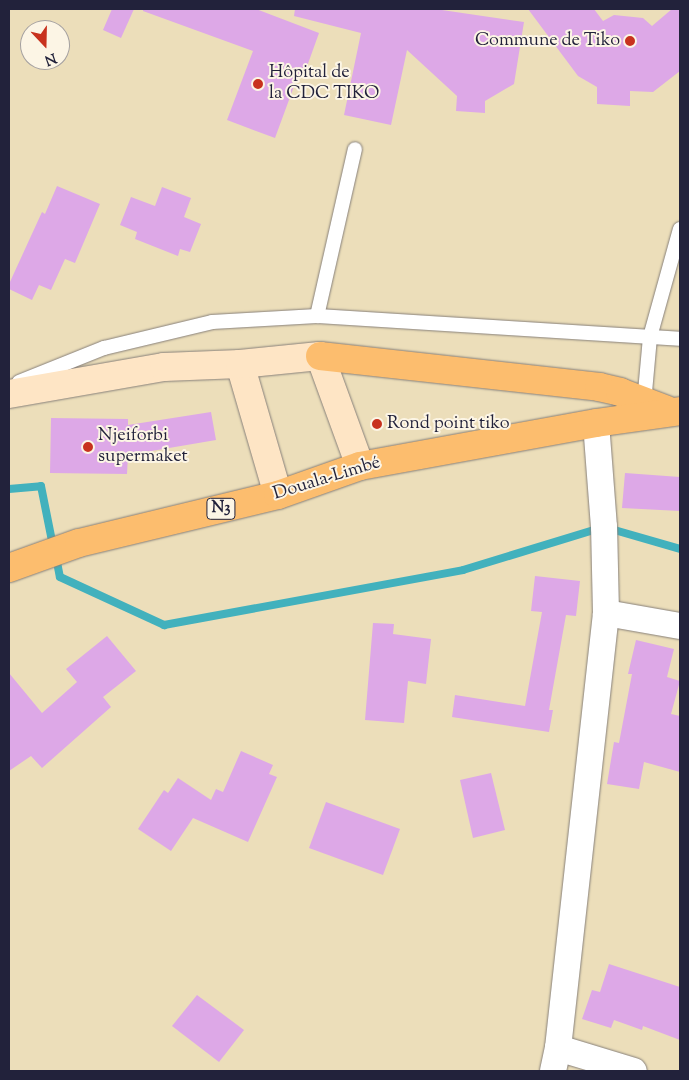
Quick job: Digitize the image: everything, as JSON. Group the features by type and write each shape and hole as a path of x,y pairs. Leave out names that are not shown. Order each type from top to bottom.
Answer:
{"highway":[{"path":"320,356 599,388 620,392 644,403 676,411"},
{"name":"Douala-Limbé","path":"9,568 79,543 278,495 360,466 596,423 676,411"}],"street":[{"path":"9,394 164,367 240,364 320,356 360,466"},
{"path":"240,364 278,495"},
{"path":"596,423 604,527 606,613 555,1059 634,1071"},
{"path":"606,613 680,626"}],"lane":[{"path":"317,316 355,149"},
{"path":"644,403 650,337 680,229"},
{"path":"9,386 104,348 212,322 317,316 680,339"}],"building":[{"path":"112,9 134,9 121,38 103,30"},
{"name":"Hôpital de la CDC TIKO","path":"143,9 256,9 319,33 305,72 300,70 275,138 227,120 253,51 143,11"},
{"path":"295,9 435,9 524,22 514,84 485,101 485,113 456,111 457,96 407,50 391,125 344,115 361,33 294,16"},
{"path":"528,9 594,9 603,21 614,15 643,18 652,26 672,9 680,9 680,71 653,92 630,91 630,106 597,104 597,87 578,76"},
{"path":"57,186 100,204 75,263 65,259 51,290 39,285 32,300 9,289 9,284 42,212 45,214"},
{"path":"162,187 191,198 184,217 201,224 190,252 180,249 178,256 135,239 137,232 120,225 131,197 155,206"},
{"path":"211,412 216,440 128,455 127,474 50,473 51,418 128,419 128,425"},
{"path":"625,473 680,477 680,511 622,508"},
{"path":"535,576 580,581 576,616 566,615 549,710 553,710 549,732 452,717 455,695 525,706 542,612 531,611"},
{"path":"373,623 394,624 393,634 431,639 426,684 408,681 404,723 365,720"},
{"path":"107,636 136,671 103,697 111,707 42,768 31,756 9,771 9,673 42,713 77,682 66,669"},
{"path":"636,640 674,649 667,677 680,681 671,714 680,716 680,772 644,762 639,789 607,784 614,742 619,743 632,674 628,674"},
{"path":"241,751 273,765 269,774 277,777 248,842 193,818 171,851 138,829 164,790 168,793 178,778 211,800 216,789 223,792"},
{"path":"491,773 505,830 473,838 460,780"},
{"path":"326,802 400,829 383,875 309,848"},
{"path":"609,964 680,987 680,1040 643,1026 642,1030 614,1020 611,1028 582,1019 592,990 600,992"},
{"path":"197,995 244,1030 219,1062 172,1026"}],"waterway":[{"path":"9,489 41,486 53,546"},
{"path":"56,557 60,577 164,625 463,570 604,527 680,549"}],"place":[{"name":"Commune de Tiko","path":"630,41"},
{"name":"Hôpital de la CDC TIKO","path":"258,84"},
{"name":"Rond point tiko","path":"377,424"},
{"name":"Njeiforbi supermaket","path":"88,447"}]}
